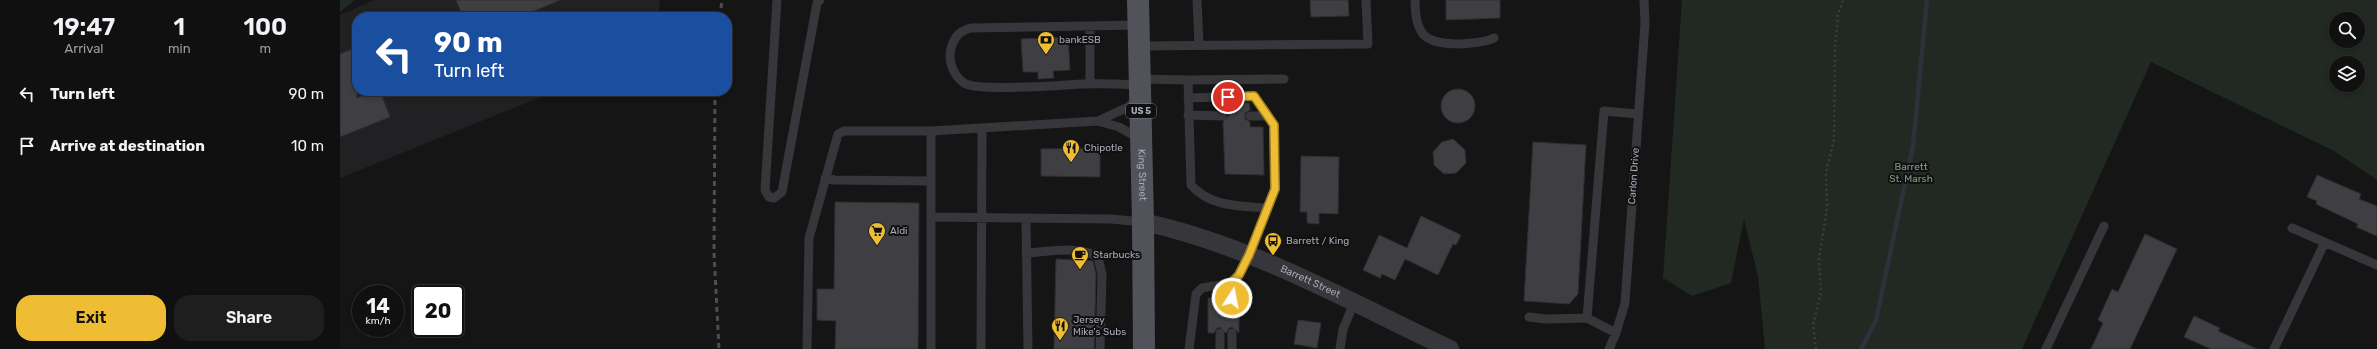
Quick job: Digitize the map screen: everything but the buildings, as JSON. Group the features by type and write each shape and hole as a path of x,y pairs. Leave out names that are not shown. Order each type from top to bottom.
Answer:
{"main road":[{"name":"King Street","path":"1138,0 1144,349"}],"street":[{"name":"Barrett Street","path":"1143,222 1187,232 1249,255 1450,349"}],"lane":[{"path":"777,0 765,190 769,196 774,198 782,192 817,3 820,0"},
{"path":"1197,0 1199,45"},
{"path":"1284,79 1188,80 1140,86 1090,84 995,87 965,84 952,70 950,51 956,36 962,30 971,28 1090,26 1199,45 1368,44 1366,0"},
{"path":"1414,0 1418,26 1428,40 1445,44 1465,44 1489,41 1494,38"},
{"name":"Carlon Drive","path":"1609,349 1616,333 1625,303 1645,23 1644,0"},
{"path":"1090,26 1090,84"},
{"path":"1188,80 1191,185 1200,196 1221,204 1267,208"},
{"path":"1098,121 1128,107 1140,86"},
{"path":"1188,98 1254,96 1274,125 1275,189 1249,255 1239,275 1232,282 1220,286 1202,288 1196,294 1189,349"},
{"path":"1587,318 1604,111 1638,114"},
{"path":"1188,115 1223,116"},
{"path":"1250,116 1268,116"},
{"path":"807,349 809,238 838,134 844,131 931,131 1098,121 1119,127 1141,140"},
{"path":"981,349 982,128"},
{"path":"931,131 931,349"},
{"path":"825,178 834,180 932,181"},
{"path":"931,217 1111,219 1143,222"},
{"path":"1026,218 1028,349"},
{"path":"2046,349 2104,226"},
{"path":"2292,228 2377,265"},
{"path":"2274,349 2325,242"},
{"path":"1026,253 1076,251 1091,253 1098,257 1102,275 1100,349"},
{"path":"1232,282 1232,298"},
{"path":"1220,286 1220,298"},
{"path":"1340,349 1343,329 1354,303"},
{"path":"1529,317 1546,319 1587,318 1616,333"},
{"path":"1220,333 1220,349"},
{"path":"1232,333 1232,349"}],"path":[{"path":"1816,349 1813,325 1821,292 1819,259 1828,207 1826,173 1834,140 1835,46 1838,15 1843,0"}],"shaded area":[{"path":"374,0 660,0 659,12 352,12 352,96 544,96 340,178 340,15"}],"green space":[{"path":"340,0 355,0 340,12"},
{"name":"Barrett St. Marsh","path":"1682,0 2377,0 2377,180 2334,151 2151,62 2022,349 1765,349 1758,277 1744,219 1731,283 1692,296 1663,278"}],"waterway":[{"path":"1861,349 1876,320 1913,146 1927,0"}],"railway":[{"path":"721,12 722,0"},
{"path":"715,96 714,253 719,349"}],"place":[{"name":"bankESB","path":"1046,55"},
{"name":"Chipotle","path":"1071,163"},
{"name":"Aldi","path":"877,246"},
{"name":"Barrett / King","path":"1273,256"},
{"name":"Starbucks","path":"1080,270"},
{"name":"Jersey Mike's Subs","path":"1060,341"}],"route":[{"path":"1228,97 1254,96 1274,125 1275,189 1249,255 1239,275 1232,282 1232,298"}]}
